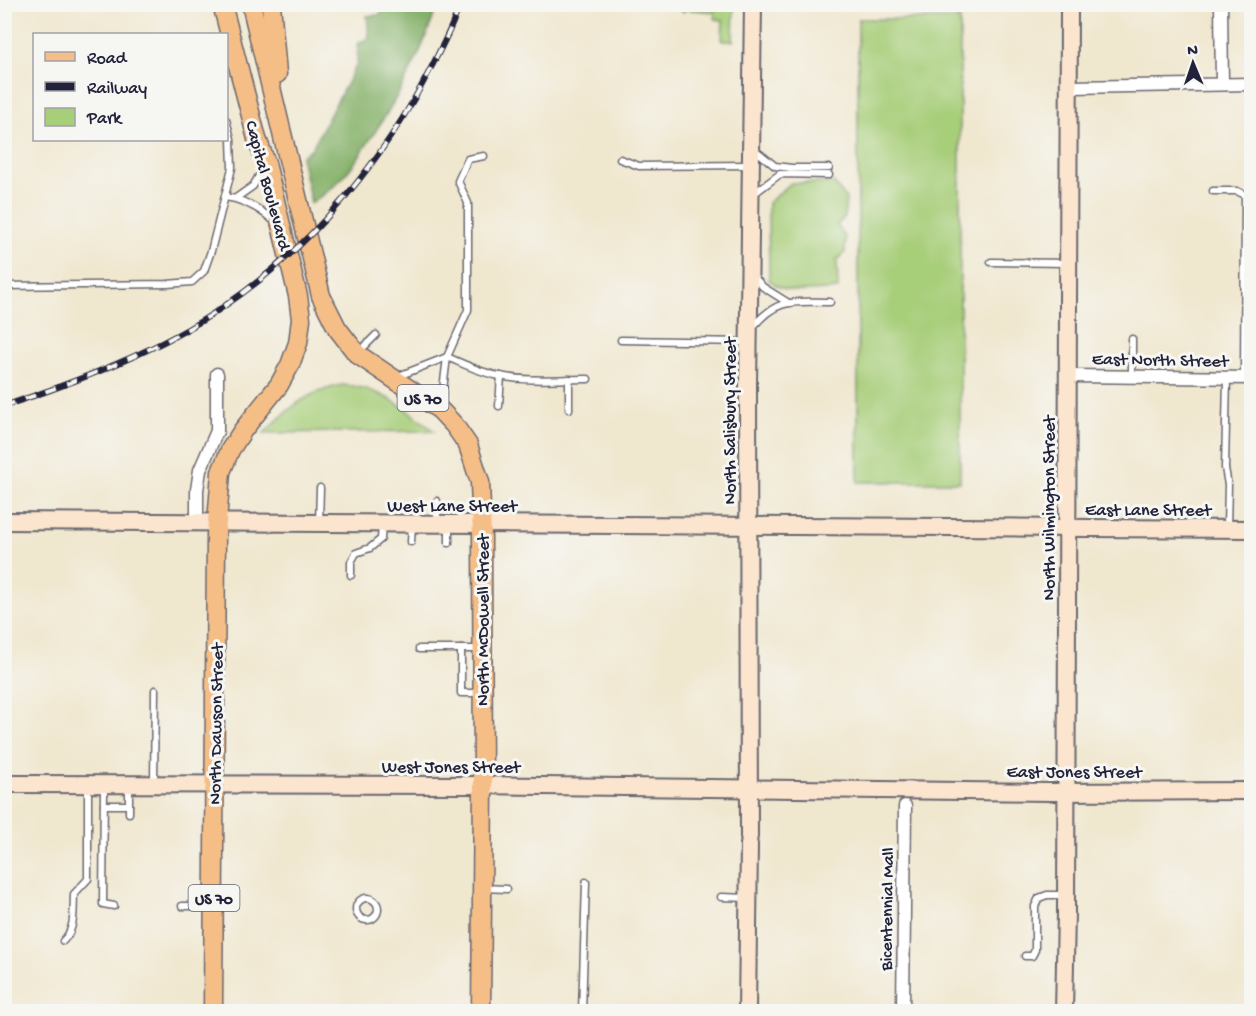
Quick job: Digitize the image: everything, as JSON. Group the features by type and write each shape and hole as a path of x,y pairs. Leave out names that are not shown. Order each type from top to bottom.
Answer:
{"main road":[{"name":"Capital Boulevard","path":"222,4 257,139 266,163 298,296"},
{"name":"Capital Boulevard","path":"252,4 321,296"},
{"path":"271,4 281,132"},
{"name":"North Dawson Street","path":"213,1011 217,522 221,472 236,441 279,385 290,365 298,343 301,319 298,296"},
{"name":"North McDowell Street","path":"321,296 337,328 357,354 440,410 468,445 480,482 483,785 481,1011"}],"street":[{"name":"North Salisbury Street","path":"747,1011 749,787 747,526 753,4"},
{"name":"North Wilmington Street","path":"1064,1011 1070,4"},
{"path":"1221,4 1222,84"},
{"path":"1071,87 1251,84"},
{"path":"197,522 197,490 200,470 217,431 217,374"},
{"name":"East North Street","path":"1068,376 1248,378"},
{"name":"West Lane Street","path":"4,521 900,527"},
{"name":"East Lane Street","path":"900,527 1251,529"},
{"name":"West Jones Street","path":"4,784 483,785 897,790"},
{"name":"East Jones Street","path":"897,790 1251,791"},
{"name":"Bicentennial Mall","path":"903,1011 905,806"}],"lane":[{"path":"4,286 192,282 204,271 232,168 231,139 228,128"},
{"path":"750,196 780,174 829,171 775,166 751,146"},
{"path":"440,410 447,357 468,310 468,203 458,181 468,159 484,156"},
{"path":"620,159 639,166 751,165"},
{"path":"236,198 253,186 266,163"},
{"path":"1213,190 1245,195 1248,378"},
{"path":"225,197 236,198 262,211 280,226"},
{"path":"991,262 1069,263"},
{"path":"750,273 763,287 787,302"},
{"path":"621,340 749,337 763,314 787,302 830,302"},
{"path":"357,354 376,335"},
{"path":"1132,339 1132,377"},
{"path":"393,378 447,357 477,370 501,376 526,379 588,379"},
{"path":"499,406 501,376"},
{"path":"1227,378 1225,468 1228,485 1227,529"},
{"path":"568,409 569,379"},
{"path":"217,431 236,441"},
{"path":"319,523 320,488"},
{"path":"437,501 448,543"},
{"path":"351,575 351,562 356,553 370,548 381,539 382,524"},
{"path":"411,542 412,524"},
{"path":"418,649 482,649"},
{"path":"461,649 461,693 482,693"},
{"path":"153,784 155,690"},
{"path":"96,784 104,805 103,904 114,906"},
{"path":"63,941 68,937 72,926 74,894 88,879 96,784"},
{"path":"129,784 129,813"},
{"path":"104,805 129,805"},
{"path":"582,1011 586,882"},
{"path":"483,888 507,889"},
{"path":"356,905 364,898 370,898 382,910 375,917 365,921 356,914 356,905 360,892"},
{"path":"1025,956 1032,956 1035,950 1035,906 1039,898 1047,894 1066,895"},
{"path":"721,897 748,898"},
{"path":"182,906 214,906"}],"green space":[{"path":"677,4 734,5 733,41 722,41 723,20 715,19 715,12 684,9 684,12 679,10"},
{"path":"383,5 437,5 411,70 358,159 328,191 311,203 301,157 312,148 357,64 358,43 369,38 367,16 378,15 383,11"},
{"path":"858,19 960,19 960,482 858,482"},
{"path":"791,183 834,183 846,199 844,218 837,225 845,237 845,252 837,260 838,289 793,291 784,289 769,280 768,203"},
{"path":"342,385 355,386 380,394 403,407 434,431 264,433 299,402 318,392"}],"railway":[{"path":"4,406 117,364 173,337 223,307 286,258 342,200 391,136 432,66 460,4"}]}
